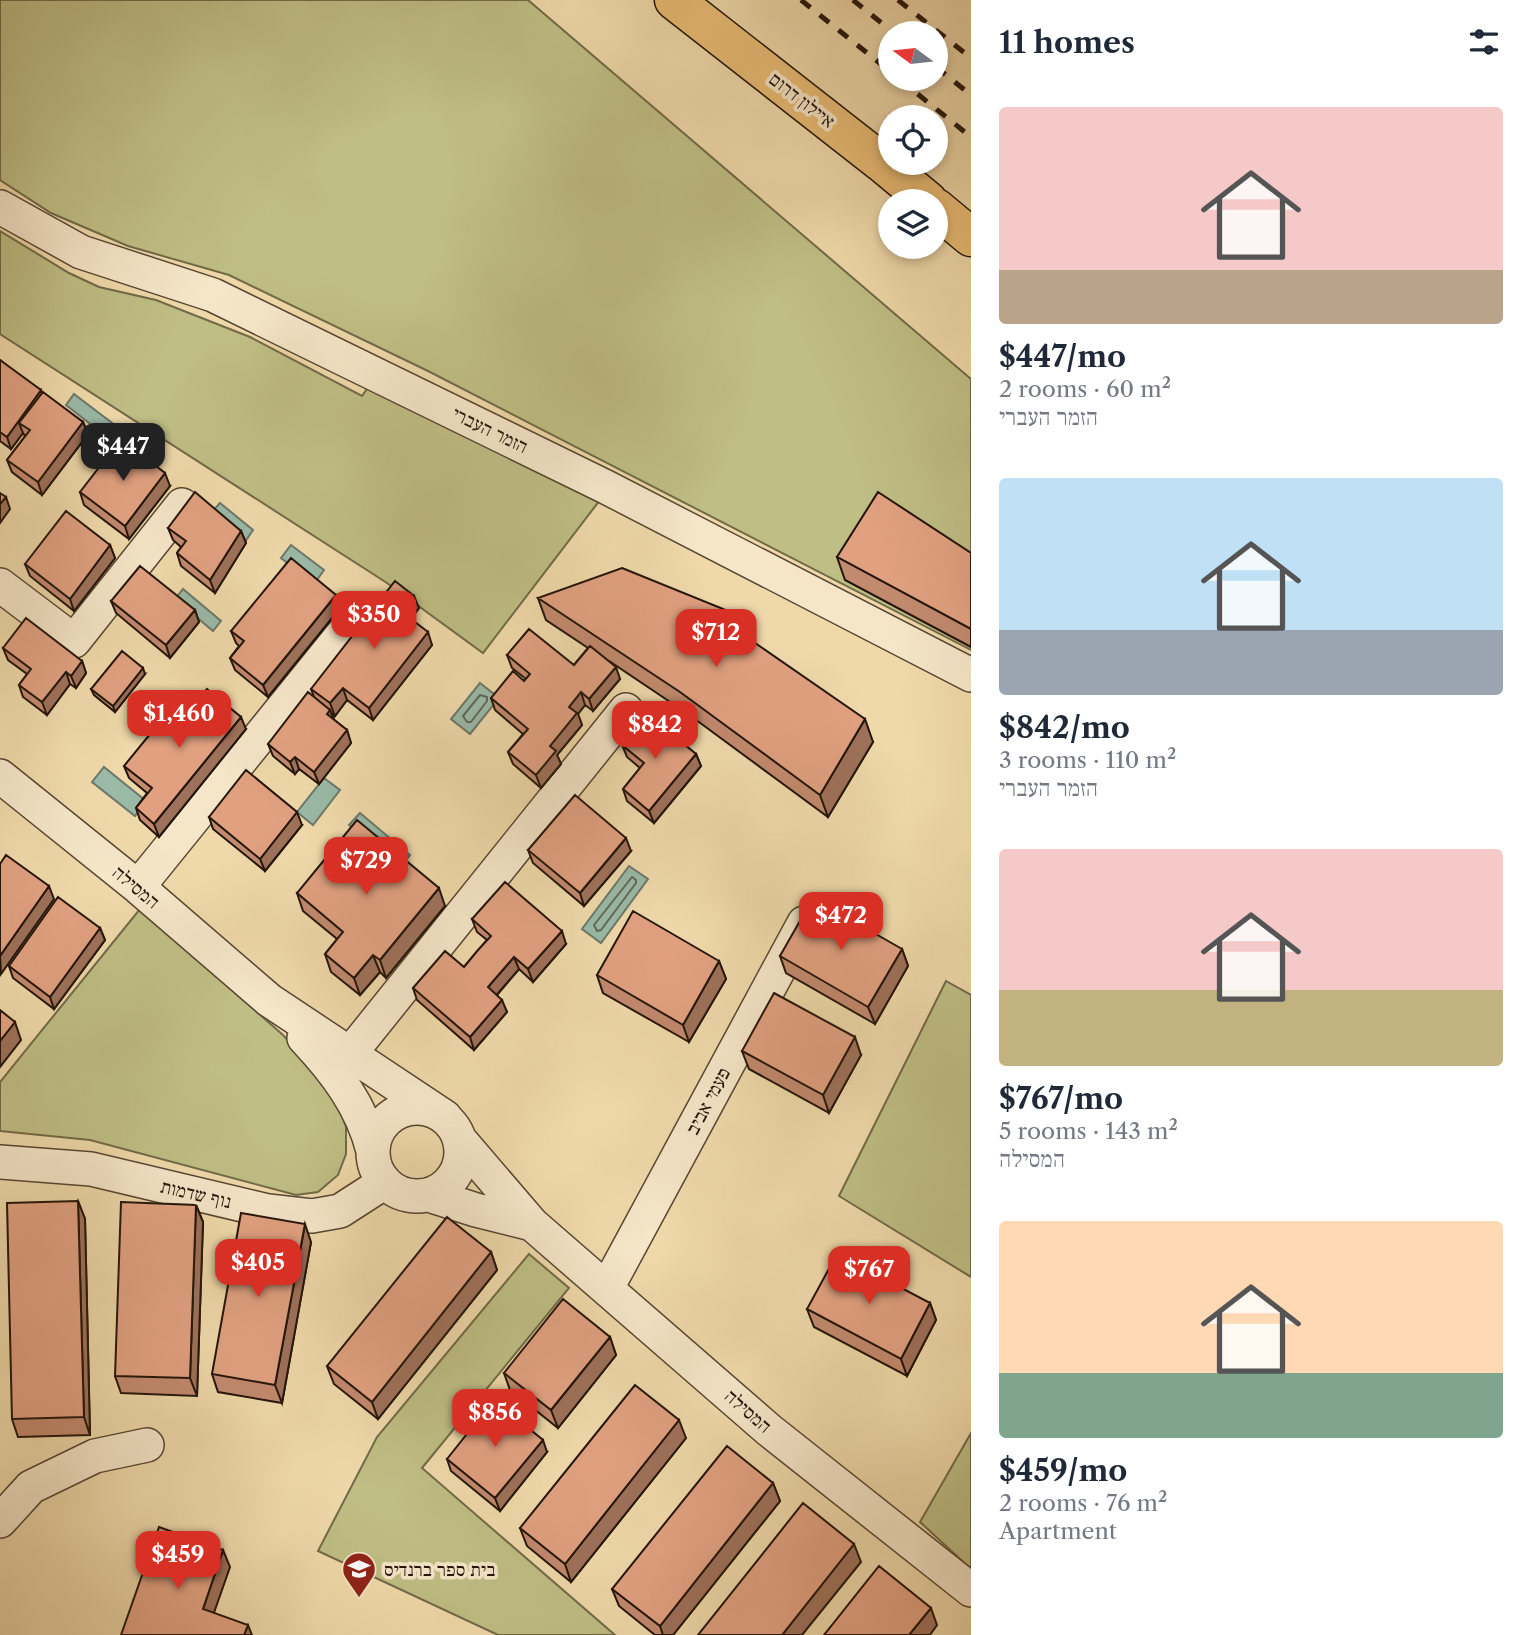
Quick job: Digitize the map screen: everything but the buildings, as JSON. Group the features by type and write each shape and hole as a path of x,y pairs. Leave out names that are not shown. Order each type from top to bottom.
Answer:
{"highway":[{"name":"איילון דרום","path":"674,0 914,189"},
{"path":"948,218 971,237"}],"street":[{"name":"הזמר העברי","path":"0,206 81,252 213,295 604,486 971,674"},
{"path":"0,585 74,641 182,505"},
{"path":"138,887 363,609"},
{"path":"349,1055 626,710"},
{"name":"המסילה","path":"0,776 138,887 269,1000 315,1049 353,1099 367,1127 373,1151"},
{"name":"פעמי אביב","path":"607,1287 809,914"},
{"name":"המסילה","path":"269,1000 349,1055 414,1095 452,1128 532,1224 769,1430 971,1590"},
{"path":"426,1109 452,1128 461,1154 459,1167 452,1180 442,1189 415,1197 402,1194 385,1182 374,1165 375,1137 382,1125 405,1110 426,1109"},
{"name":"נוף שדמות","path":"0,1162 91,1169 268,1211 312,1216 340,1211 385,1182"},
{"name":"המסילה","path":"429,1195 532,1224"},
{"path":"0,1521 32,1487 95,1456 146,1445"}],"shaded area":[{"path":"0,0 528,0 971,379 971,650 428,371 229,275 128,246 51,213 0,180"},
{"path":"0,231 69,273 99,287 156,300 250,337 362,396 373,380 603,496 483,653 387,583 0,334"},
{"path":"140,909 283,1035 333,1088 346,1127 346,1154 338,1175 318,1192 296,1195 90,1140 0,1131 0,1082"},
{"path":"946,981 971,995 971,1277 839,1196"},
{"path":"529,1254 569,1288 422,1468 615,1635 498,1635 318,1551 377,1437"},
{"path":"971,1433 971,1569 920,1522"}],"water":[{"path":"74,394 116,426 107,437 66,405"},
{"path":"220,503 253,530 245,542 211,513"},
{"path":"291,545 324,570 314,584 281,558"},
{"path":"183,589 221,621 213,631 175,599"},
{"path":"480,683 499,698 470,734 451,719"},
{"path":"104,767 146,801 135,816 92,782"},
{"path":"324,778 340,790 313,825 297,812"},
{"path":"360,813 410,855 400,867 349,825"},
{"path":"629,866 648,879 601,943 582,929"}],"railway":[{"path":"801,0 878,62"},
{"path":"853,0 879,21"},
{"path":"898,0 971,58"},
{"path":"948,77 971,95"},
{"path":"914,91 971,137"}],"place":[{"name":"בית ספר ברנדיס","path":"359,1599"}]}
